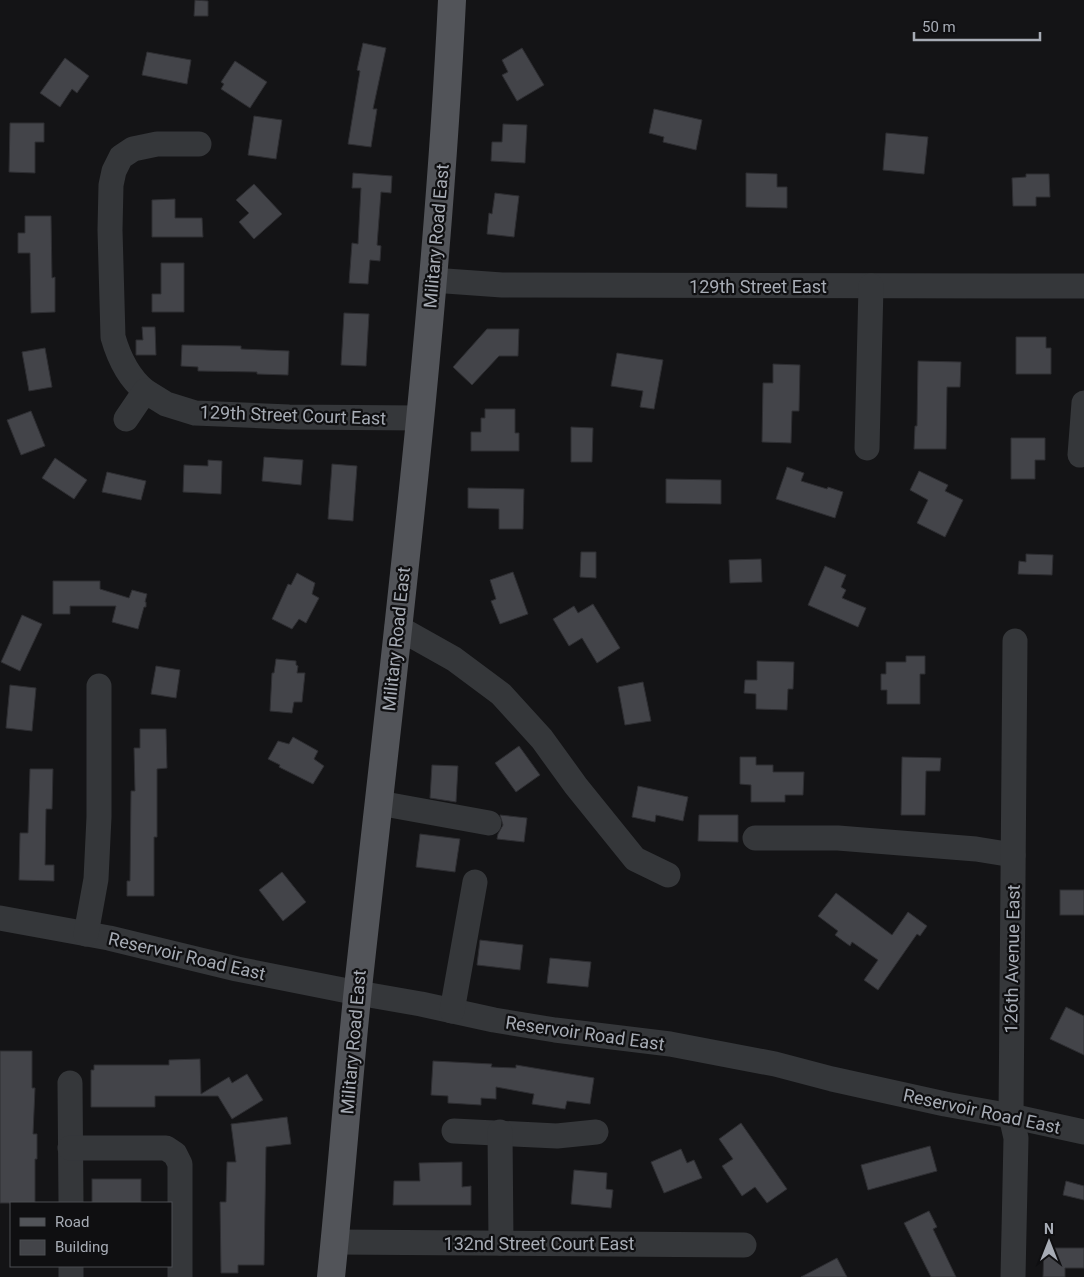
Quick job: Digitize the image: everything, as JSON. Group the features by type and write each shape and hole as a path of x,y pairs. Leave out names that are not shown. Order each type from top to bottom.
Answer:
{"main road":[{"name":"Military Road East","path":"331,1277 358,994 420,418 447,110 452,0"}],"street":[{"name":"129th Street Court East","path":"199,144 157,144 133,149 121,157 114,171 111,185 110,257 113,337 117,352 125,369 135,383 166,404 195,413 289,417 420,418"},
{"name":"129th Street East","path":"432,280 502,285 1084,286"},
{"path":"867,448 870,286"},
{"path":"126,419 145,391"},
{"path":"1080,455 1084,403"},
{"path":"398,628 454,659 501,694 542,739 576,786 635,859 668,875"},
{"name":"126th Avenue East","path":"1013,1277 1016,1138 1011,1116 1015,641"},
{"path":"86,934 96,879 99,817 99,686"},
{"path":"379,803 490,823"},
{"path":"756,838 838,838 976,849 1013,855"},
{"path":"452,1010 475,882"},
{"name":"Reservoir Road East","path":"0,918 86,934 358,994 555,1030 670,1044 775,1064 917,1098 1084,1132"},
{"path":"70,1083 70,1202"},
{"path":"454,1131 557,1136 596,1132"},
{"path":"500,1132 501,1243"},
{"path":"70,1148 166,1148 176,1154 180,1164 180,1277"},
{"name":"132nd Street Court East","path":"335,1242 744,1244"}],"building":[{"path":"195,0 208,1 208,16 194,16"},
{"path":"363,43 386,48 373,109 377,109 371,147 348,144 360,71 357,70"},
{"path":"522,48 544,85 517,101 502,75 508,72 502,60"},
{"path":"147,52 191,60 187,84 142,75"},
{"path":"65,58 89,76 77,93 72,89 60,107 40,93"},
{"path":"235,61 267,82 250,108 221,89 224,84 221,82"},
{"path":"654,109 702,120 696,150 663,142 664,137 649,133"},
{"path":"254,116 282,120 276,159 248,155"},
{"path":"10,123 44,123 44,142 35,142 35,173 9,172"},
{"path":"503,124 527,125 525,163 491,161 492,142 502,142"},
{"path":"886,133 928,137 924,174 883,170"},
{"path":"353,173 392,176 391,193 381,192 377,245 381,246 380,261 370,260 368,284 349,283 352,243 358,244 361,188 352,188"},
{"path":"746,173 777,174 777,187 787,187 787,208 746,207"},
{"path":"1026,174 1049,174 1050,197 1036,197 1036,206 1013,206 1012,178 1026,177"},
{"path":"254,184 282,214 254,239 239,222 249,213 236,200"},
{"path":"495,193 519,196 514,237 487,234 489,213 492,214"},
{"path":"175,199 175,218 202,218 203,237 152,237 152,200"},
{"path":"25,216 51,216 52,278 55,277 55,312 31,313 30,253 18,253 18,233 25,233"},
{"path":"161,263 184,263 184,312 152,312 152,294 161,294"},
{"path":"344,313 369,314 366,366 341,365"},
{"path":"142,327 155,327 156,355 136,355 136,340 143,340"},
{"path":"487,329 519,329 518,356 499,356 472,385 453,367"},
{"path":"1016,337 1046,337 1046,348 1051,348 1051,374 1016,374"},
{"path":"182,345 241,346 241,349 289,351 288,375 257,374 257,372 198,371 198,367 181,366"},
{"path":"45,348 52,387 29,391 22,352"},
{"path":"617,353 663,360 654,409 640,407 643,391 611,386"},
{"path":"918,361 961,362 960,387 947,387 946,449 914,449 915,426 917,426"},
{"path":"773,364 800,365 799,411 792,411 791,443 762,442 763,383 773,383"},
{"path":"485,409 515,409 515,433 519,433 519,451 471,451 471,432 481,432 481,418 485,418"},
{"path":"31,411 45,446 21,455 7,420"},
{"path":"571,427 593,428 592,462 571,462"},
{"path":"1011,438 1045,438 1045,460 1035,460 1035,479 1011,479"},
{"path":"264,457 303,460 301,485 262,481"},
{"path":"55,458 87,480 74,499 42,478"},
{"path":"208,460 222,461 221,494 183,492 184,465 208,466"},
{"path":"332,464 357,466 353,521 328,519"},
{"path":"787,467 804,473 801,481 843,492 835,518 776,499"},
{"path":"919,471 948,485 945,491 963,500 945,537 917,523 928,500 910,490"},
{"path":"107,472 146,481 141,500 102,492"},
{"path":"666,479 721,480 721,504 666,503"},
{"path":"468,488 524,489 523,529 499,529 499,509 468,508"},
{"path":"581,552 596,552 596,578 580,577"},
{"path":"1026,554 1053,555 1052,575 1018,574 1019,561 1026,562"},
{"path":"761,559 762,582 730,583 729,560"},
{"path":"825,566 846,575 841,587 846,590 842,598 866,608 858,627 808,605"},
{"path":"513,572 528,614 500,624 491,601 496,599 490,580"},
{"path":"297,573 315,583 312,594 319,598 306,623 299,619 292,629 272,619 288,584 291,585"},
{"path":"53,581 100,581 100,589 129,598 132,590 147,594 146,607 144,607 138,629 112,622 116,606 70,606 70,614 53,614"},
{"path":"593,604 620,648 597,663 582,638 569,646 553,619 574,606 578,613"},
{"path":"22,615 42,624 20,671 1,662"},
{"path":"906,656 925,656 925,674 920,674 920,704 887,704 887,690 881,690 881,674 886,674 886,662 906,662"},
{"path":"276,659 296,661 298,666 297,673 305,673 302,702 294,702 292,713 270,711 272,673 274,673"},
{"path":"757,661 794,662 793,689 788,689 787,710 756,709 756,694 744,693 745,680 757,680"},
{"path":"156,666 180,670 176,698 151,694"},
{"path":"643,682 651,721 625,725 618,687"},
{"path":"10,685 36,688 32,731 6,728"},
{"path":"140,729 166,729 167,768 157,769 157,837 154,837 154,896 127,896 127,881 130,881 131,791 135,791 134,748 140,748"},
{"path":"293,737 318,751 314,759 324,766 313,784 279,767 280,765 268,759 278,741 289,744"},
{"path":"519,746 540,775 516,792 495,763"},
{"path":"740,757 756,757 756,765 773,765 773,772 804,772 803,795 785,795 785,802 751,802 751,785 740,784"},
{"path":"902,757 941,758 940,771 926,771 925,815 901,815"},
{"path":"432,765 458,766 456,802 430,798"},
{"path":"30,769 53,769 52,809 46,809 45,865 54,865 54,881 19,880 20,833 28,833"},
{"path":"638,786 688,797 683,821 656,815 655,822 632,817"},
{"path":"500,815 527,818 524,842 497,839 503,825"},
{"path":"699,815 738,815 738,842 698,841"},
{"path":"420,834 460,839 455,872 416,867"},
{"path":"282,872 306,902 283,921 259,890"},
{"path":"1060,890 1084,890 1084,915 1060,915"},
{"path":"836,893 892,935 908,912 927,926 920,936 917,934 878,990 864,980 878,960 852,942 850,946 835,935 838,931 818,916"},
{"path":"480,940 523,945 520,970 477,965"},
{"path":"550,958 591,962 588,987 547,983"},
{"path":"1066,1007 1084,1016 1084,1055 1050,1039"},
{"path":"0,1051 32,1051 32,1088 35,1088 33,1134 37,1134 35,1202 0,1203"},
{"path":"200,1059 201,1094 229,1077 232,1083 247,1074 263,1100 232,1119 218,1096 155,1096 155,1107 91,1107 91,1070 94,1070 94,1065 169,1065 169,1060"},
{"path":"433,1061 492,1064 491,1067 516,1068 516,1065 594,1078 590,1104 567,1101 565,1109 532,1104 534,1094 496,1087 496,1099 481,1098 481,1105 448,1103 448,1096 431,1095"},
{"path":"287,1117 291,1144 266,1147 264,1265 238,1265 238,1273 221,1273 220,1202 226,1202 227,1162 236,1162 231,1124"},
{"path":"741,1123 787,1189 767,1203 755,1187 742,1196 722,1166 733,1159 719,1139"},
{"path":"930,1146 937,1171 868,1190 861,1165"},
{"path":"681,1149 687,1163 694,1160 702,1178 664,1193 651,1162"},
{"path":"462,1162 462,1187 471,1186 471,1205 393,1205 394,1181 420,1181 419,1163"},
{"path":"574,1170 607,1173 606,1189 613,1190 611,1208 571,1204"},
{"path":"92,1179 141,1179 141,1202 92,1202"},
{"path":"1066,1181 1084,1186 1084,1200 1063,1195"},
{"path":"929,1211 937,1227 933,1229 956,1277 931,1277 904,1223"},
{"path":"1044,1248 1084,1248 1084,1268 1065,1268 1065,1277 1043,1277"},
{"path":"837,1258 847,1277 801,1277"}]}
